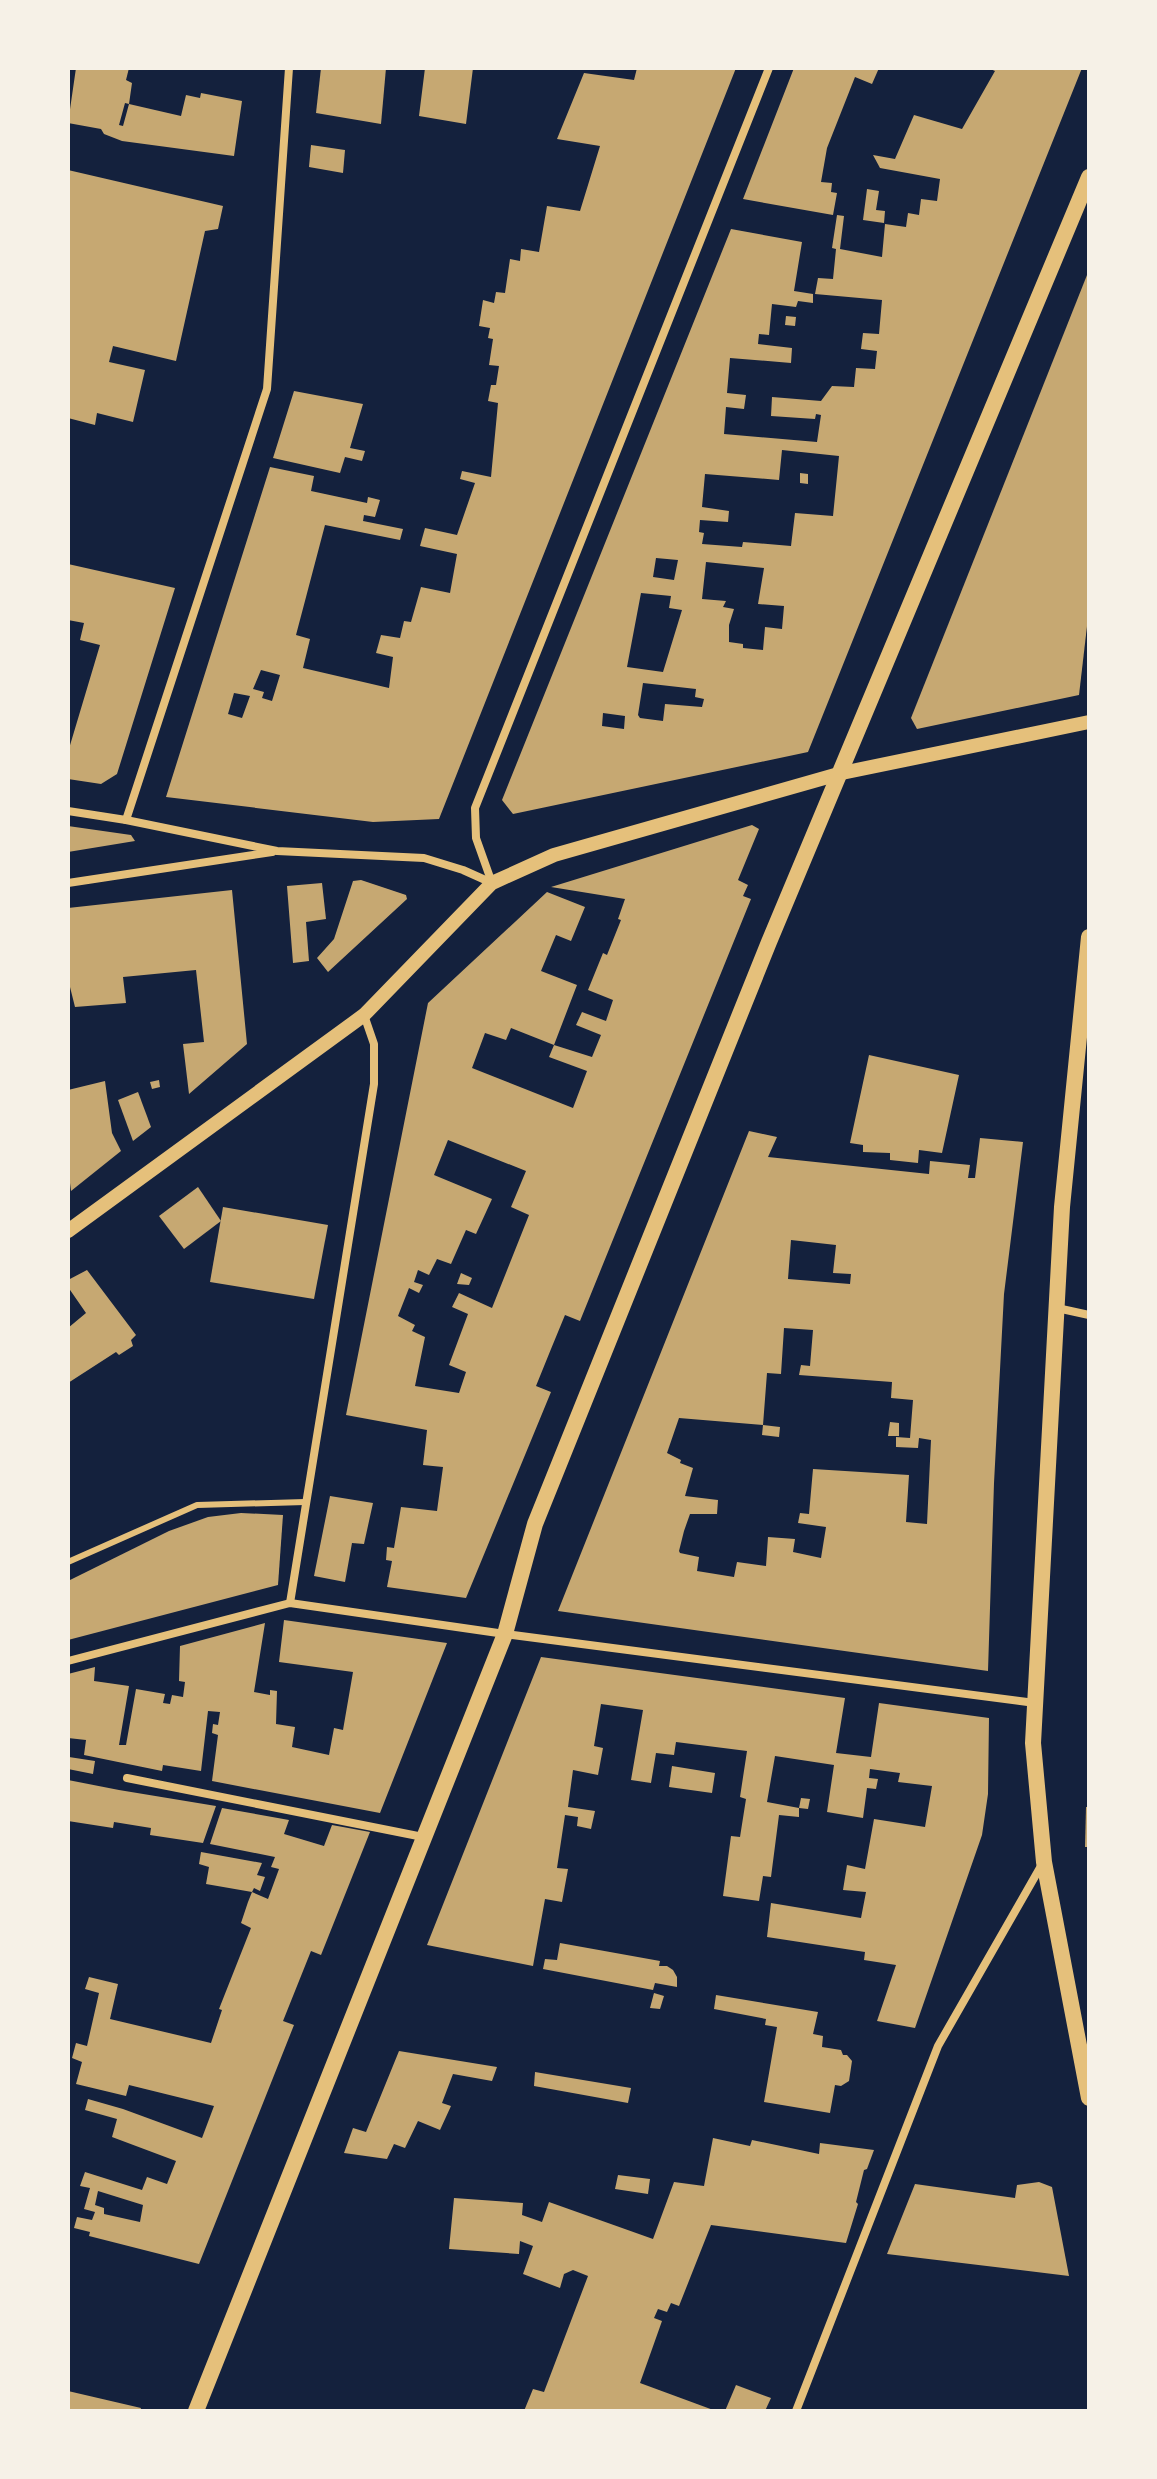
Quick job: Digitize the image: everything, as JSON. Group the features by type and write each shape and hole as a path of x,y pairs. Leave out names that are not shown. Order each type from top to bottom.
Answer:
{"main road":[{"path":"196,2411 505,1634 535,1524 769,942 1089,177"},
{"path":"1089,937 1062,1207 1033,1743 1044,1862 1089,2098"}],"street":[{"path":"126,820 267,389 289,68"},
{"path":"492,883 476,838 475,808 769,68"},
{"path":"68,1231 364,1015 492,883 554,855 842,773 1089,722"},
{"path":"68,811 277,851 424,858 492,883"},
{"path":"68,883 277,851"},
{"path":"290,1603 374,1084 374,1044 364,1015"},
{"path":"1057,1308 1089,1315"},
{"path":"68,1661 290,1603 1035,1703"},
{"path":"127,1778 423,1837"},
{"path":"796,2411 938,2046 1044,1862"}],"lane":[{"path":"68,1562 197,1505 305,1502"}],"building":[{"path":"76,68 129,68 126,80 132,83 129,104 181,116 186,95 200,98 201,93 242,101 234,156 122,141 104,134 101,129 68,123","holes":["125,103 129,104 123,126 119,125"]},
{"path":"321,68 386,68 381,124 316,113"},
{"path":"425,68 473,68 466,124 419,116"},
{"path":"637,68 736,68 439,819 373,822 166,797 270,467 314,476 311,491 367,503 368,497 380,500 375,517 364,515 363,521 403,529 400,540 325,525 296,635 310,639 303,668 389,688 393,657 376,653 381,635 400,638 404,621 411,622 421,587 450,593 457,554 420,546 425,528 457,535 475,483 460,479 462,471 491,477 498,403 488,401 491,385 496,385 499,366 489,365 493,339 488,338 490,328 479,326 483,300 494,303 496,292 505,293 510,259 520,261 521,249 539,252 547,206 580,211 600,146 557,139 584,73 634,80","holes":["261,670 280,675 272,701 262,698 264,692 253,689","234,693 250,696 242,718 228,714"]},
{"path":"794,68 879,68 872,84 855,77 827,148 821,182 832,183 831,192 837,193 833,215 743,199"},
{"path":"988,68 1082,68 808,752 513,814 502,800 731,229 802,242 794,291 813,294 813,303 798,301 796,307 772,304 769,335 759,334 758,344 792,348 791,363 730,358 727,393 746,395 744,409 726,407 724,434 817,442 821,415 816,414 815,419 771,416 772,397 821,401 832,386 854,387 856,368 875,369 877,351 861,349 863,333 879,334 882,300 815,294 818,278 833,279 836,249 832,248 837,215 844,216 840,249 882,257 885,224 906,227 908,213 919,215 921,199 937,201 940,179 880,168 873,155 895,159 914,115 962,129 995,71","holes":["782,450 839,456 833,516 795,513 791,546 743,542 742,547 702,544 704,533 699,532 700,520 728,522 729,511 702,507 705,474 779,480","656,558 678,560 674,580 653,577","706,562 764,568 758,604 784,606 782,629 765,627 763,650 743,648 743,644 729,642 729,625 734,609 723,607 726,601 702,599","641,593 671,596 669,608 682,610 663,672 627,667","643,683 696,689 695,697 704,699 702,707 665,704 663,721 640,718","603,713 625,716 624,729 602,726"]},
{"path":"311,145 345,150 343,173 309,167"},
{"path":"68,170 223,206 218,229 205,231 176,361 113,346 109,362 145,370 133,422 97,413 95,425 68,418"},
{"path":"867,189 879,191 876,210 885,211 884,223 863,220"},
{"path":"1089,270 1089,609 1079,695 917,729 911,718"},
{"path":"786,316 796,317 795,326 785,325"},
{"path":"294,391 363,404 350,448 365,451 362,461 345,457 340,473 273,458"},
{"path":"800,473 808,474 808,484 800,483"},
{"path":"68,564 175,588 117,774 101,784 68,779 68,752 100,645 80,640 84,623 68,620"},
{"path":"752,825 759,829 738,880 748,885 743,896 751,899 580,1321 565,1315 551,1349 536,1386 551,1392 466,1598 387,1587 392,1561 386,1560 387,1547 394,1548 401,1507 437,1511 443,1467 423,1465 427,1430 346,1415 428,1003 547,892 585,907 571,941 556,935 541,971 577,985 554,1045 592,1057 601,1035 576,1025 582,1012 606,1021 613,1000 588,990 603,953 607,955 621,920 618,919 625,899 551,887","holes":["511,1028 554,1045 549,1057 587,1071 573,1108 472,1068 485,1033 506,1040","448,1140 526,1171 511,1207 529,1215 492,1308 459,1293 452,1307 468,1314 449,1365 466,1372 459,1393 415,1386 425,1337 412,1331 415,1325 398,1316 409,1288 419,1293 423,1285 414,1282 418,1270 429,1275 437,1259 451,1264 466,1230 476,1234 492,1199 434,1175"]},
{"path":"68,826 131,835 135,841 68,852"},
{"path":"361,880 406,895 407,899 328,972 317,958 334,939 353,881"},
{"path":"322,883 326,919 306,922 309,961 293,963 287,886"},
{"path":"232,890 247,1044 189,1094 183,1044 204,1042 196,970 123,977 126,1003 75,1007 68,979 68,908"},
{"path":"869,1055 959,1075 942,1153 919,1150 918,1163 890,1160 890,1153 863,1152 863,1145 850,1143"},
{"path":"159,1080 160,1087 152,1089 150,1082"},
{"path":"105,1081 112,1133 121,1151 71,1191 68,1090"},
{"path":"138,1092 151,1127 133,1141 118,1100"},
{"path":"749,1131 777,1137 768,1157 929,1174 930,1161 970,1165 968,1178 975,1178 980,1138 1023,1142 1004,1294 988,1671 558,1611","holes":["791,1240 836,1245 833,1273 851,1274 850,1284 788,1279","784,1328 813,1330 810,1366 801,1365 799,1375 892,1382 891,1398 913,1400 910,1438 896,1437 896,1447 918,1448 919,1438 931,1440 927,1524 906,1522 909,1475 813,1469 809,1514 800,1513 798,1523 826,1527 821,1558 793,1552 795,1539 768,1537 766,1566 737,1562 734,1577 697,1571 699,1557 679,1551 684,1531 690,1514 717,1514 718,1500 685,1496 693,1468 667,1453 679,1418 763,1425 767,1373 781,1374"]},
{"path":"198,1187 221,1221 184,1249 159,1216"},
{"path":"223,1207 328,1225 314,1299 210,1282"},
{"path":"87,1270 136,1335 131,1340 133,1346 119,1355 116,1352 68,1383 68,1328 86,1313 68,1287 68,1280"},
{"path":"461,1273 472,1278 469,1285 457,1284"},
{"path":"890,1422 899,1423 899,1436 888,1436"},
{"path":"763,1425 780,1427 779,1437 762,1435"},
{"path":"330,1496 373,1503 364,1544 352,1543 345,1582 314,1576"},
{"path":"241,1513 283,1515 278,1585 68,1640 68,1581 169,1531 208,1517"},
{"path":"284,1620 447,1643 380,1813 212,1781 218,1735 212,1733 213,1724 218,1725 220,1712 208,1711 201,1771 163,1765 162,1771 84,1755 86,1740 68,1738 68,1674 95,1667 94,1681 129,1686 119,1745 126,1745 136,1689 165,1694 163,1703 170,1704 172,1695 183,1697 185,1682 179,1681 180,1646 265,1623 254,1692 270,1695 270,1690 277,1691 276,1724 295,1727 292,1747 329,1755 334,1728 343,1730 353,1672 279,1662"},
{"path":"541,1657 845,1698 836,1753 871,1757 879,1703 989,1718 988,1794 982,1835 915,2028 877,2021 896,1965 864,1960 865,1952 767,1937 771,1903 861,1918 866,1892 843,1890 847,1865 865,1869 874,1819 925,1827 932,1786 898,1782 900,1773 870,1769 869,1778 878,1779 876,1789 867,1788 863,1818 827,1812 834,1765 775,1756 767,1802 799,1808 799,1817 779,1815 771,1877 763,1876 759,1901 723,1896 731,1836 740,1837 746,1799 740,1797 747,1751 676,1742 674,1755 656,1753 651,1783 631,1780 643,1710 601,1704 594,1746 603,1748 598,1775 573,1770 568,1807 595,1811 591,1829 577,1826 578,1817 565,1815 557,1868 568,1869 562,1902 545,1899 533,1966 427,1945"},
{"path":"69,1757 95,1761 93,1774 68,1769"},
{"path":"672,1766 715,1773 712,1793 669,1787"},
{"path":"68,1780 216,1806 203,1843 150,1835 151,1828 114,1822 113,1828 68,1821"},
{"path":"801,1798 810,1799 808,1809 799,1808"},
{"path":"1086,1807 1089,1807 1089,1847 1085,1847"},
{"path":"222,1808 289,1820 284,1834 324,1846 332,1825 370,1832 321,1955 311,1951 283,2021 294,2025 199,2264 89,2236 90,2232 74,2228 77,2217 92,2220 95,2212 84,2209 90,2188 80,2186 85,2172 142,2190 147,2177 167,2184 176,2161 112,2137 117,2119 85,2110 88,2099 202,2138 214,2106 129,2085 126,2096 76,2084 82,2062 72,2058 76,2043 87,2046 99,1993 85,1989 89,1977 118,1984 110,2019 211,2043 222,2010 219,2009 251,1928 241,1923 248,1902 252,1892 268,1899 279,1869 271,1867 275,1857 210,1844","holes":["98,2191 143,2205 140,2222 104,2214 104,2208 95,2205"]},
{"path":"201,1852 262,1863 257,1875 265,1877 260,1891 206,1884 209,1867 199,1864"},
{"path":"560,1943 660,1961 659,1966 673,1970 677,1987 655,1983 653,1990 543,1969 545,1959 557,1960"},
{"path":"654,1993 664,1996 660,2009 650,2008"},
{"path":"716,1995 818,2012 813,2034 823,2036 822,2047 841,2050 852,2061 849,2081 841,2086 835,2085 830,2113 764,2102 777,2027 765,2025 766,2019 714,2009"},
{"path":"399,2051 497,2067 492,2081 453,2074 442,2103 451,2106 440,2130 418,2121 405,2148 394,2144 387,2159 344,2153 353,2128 366,2132"},
{"path":"535,2072 631,2088 628,2103 534,2086"},
{"path":"713,2138 750,2146 752,2140 819,2154 820,2143 874,2150 864,2170 846,2243 711,2225 679,2306 671,2303 667,2312 658,2309 654,2318 662,2321 640,2383 716,2411 524,2411 533,2389 544,2392 588,2276 573,2270 564,2274 560,2288 523,2274 533,2246 520,2241 519,2254 449,2249 454,2198 523,2203 522,2215 542,2222 549,2202 653,2239 674,2182 704,2186"},
{"path":"618,2175 650,2179 648,2194 615,2189"},
{"path":"1039,2182 1052,2187 1069,2276 887,2254 915,2184 1015,2198 1017,2185"},
{"path":"736,2385 771,2398 765,2411 725,2411"},
{"path":"68,2391 141,2408 140,2411 68,2411"}]}
